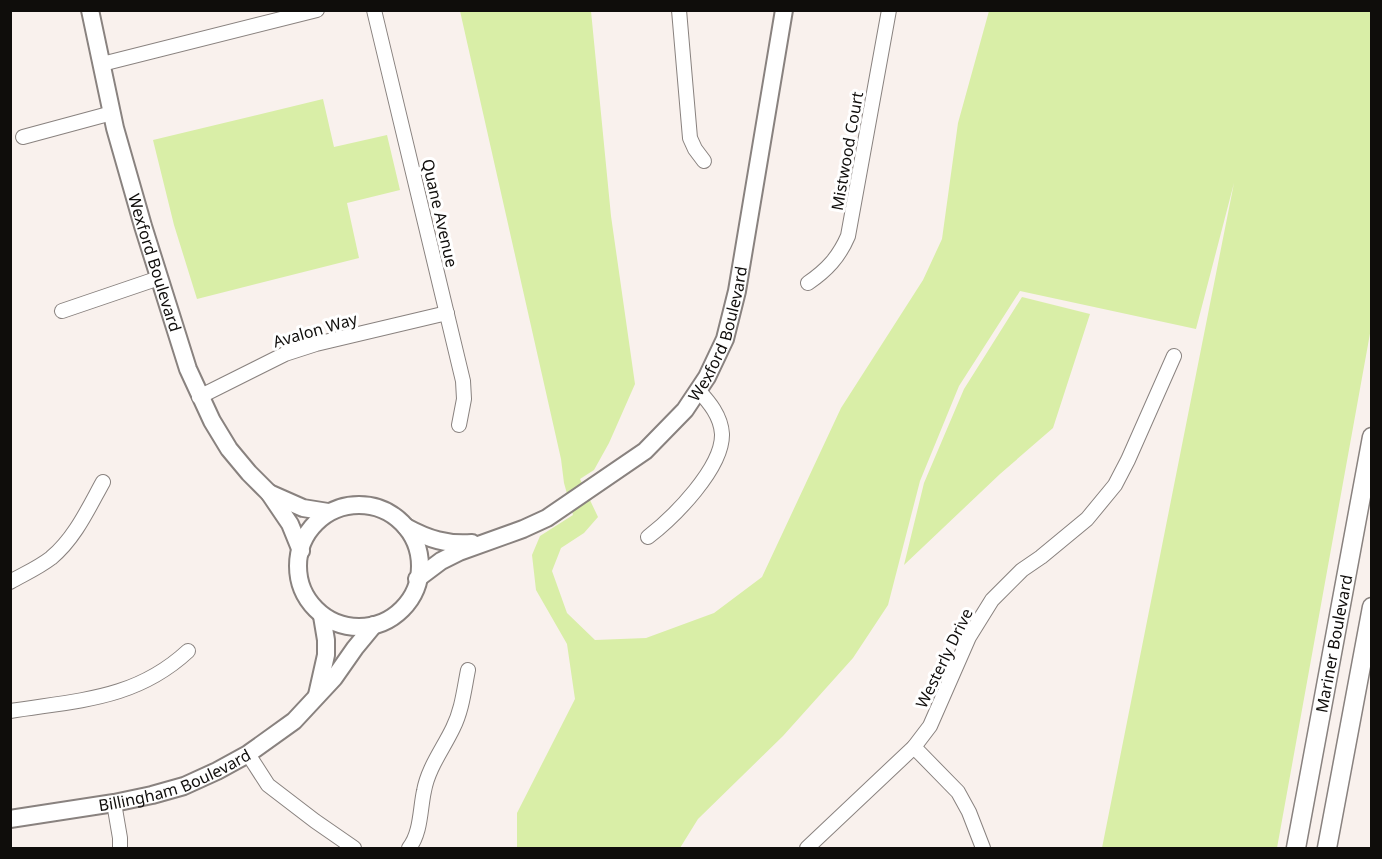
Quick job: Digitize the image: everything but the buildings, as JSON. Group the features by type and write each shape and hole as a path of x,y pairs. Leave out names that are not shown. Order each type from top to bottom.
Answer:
{"main road":[{"name":"Mariner Boulevard","path":"1296,849 1371,437"},
{"name":"Mariner Boulevard","path":"1327,849 1371,607"}],"street":[{"name":"Wexford Boulevard","path":"90,10 112,113 143,226 199,397 229,449 268,493 290,524 301,551"},
{"path":"102,64 317,10"},
{"name":"Quane Avenue","path":"374,10 463,381 464,399 459,425"},
{"path":"679,10 690,138 695,150 704,161"},
{"name":"Wexford Boulevard","path":"406,527 425,538 457,544 482,542 502,537 547,518 645,451 685,410 716,361 725,339 737,291 783,10"},
{"name":"Mistwood Court","path":"808,283 832,264 848,236 889,10"},
{"path":"22,137 112,113"},
{"path":"62,311 159,278"},
{"name":"Avalon Way","path":"199,397 262,364 305,347 447,313"},
{"name":"Westerly Drive","path":"807,849 914,747 930,726 965,645 992,600 1022,570 1087,519 1114,485 1174,356"},
{"path":"648,537 684,506 716,458 720,448 722,432 718,419 712,405 698,390"},
{"path":"10,582 43,563 65,544 77,529 103,482"},
{"name":"Wexford Boulevard","path":"268,493 303,508 328,512"},
{"path":"351,504 375,506 396,517 406,527 418,553 417,579 405,604 395,614 374,625 347,626 322,616 307,597 302,586 299,563 301,551 311,528 328,512 351,504"},
{"name":"Wexford Boulevard","path":"417,579 441,561 482,542"},
{"path":"317,696 326,655 322,616"},
{"name":"Billingham Boulevard","path":"10,819 114,803 184,786 248,754 294,720 334,678 374,625"},
{"path":"10,711 111,694 132,688 171,667 188,651"},
{"path":"409,849 417,830 424,788 434,761 454,726 461,707 468,670"},
{"path":"914,747 958,792 969,812 983,849"},
{"path":"248,754 268,785 354,849"},
{"path":"114,803 120,849"}],"green space":[{"path":"460,11 591,11 611,216 635,384 609,443 594,470 580,479 598,517 584,533 561,548 552,571 567,613 595,640 646,638 714,613 762,577 841,408 923,280 942,239 958,123 989,11 1371,11 1371,328 1277,848 1102,848 1234,183 1196,329 1020,291 959,386 920,481 888,605 853,658 783,736 698,819 680,848 517,848 517,813 575,699 567,644 536,590 532,555 540,536 573,515"},
{"path":"323,99 334,147 387,135 400,190 347,203 359,258 197,299 174,225 153,140"},
{"path":"1022,297 1090,314 1053,428 1000,474 904,565 924,483 964,389"}]}
